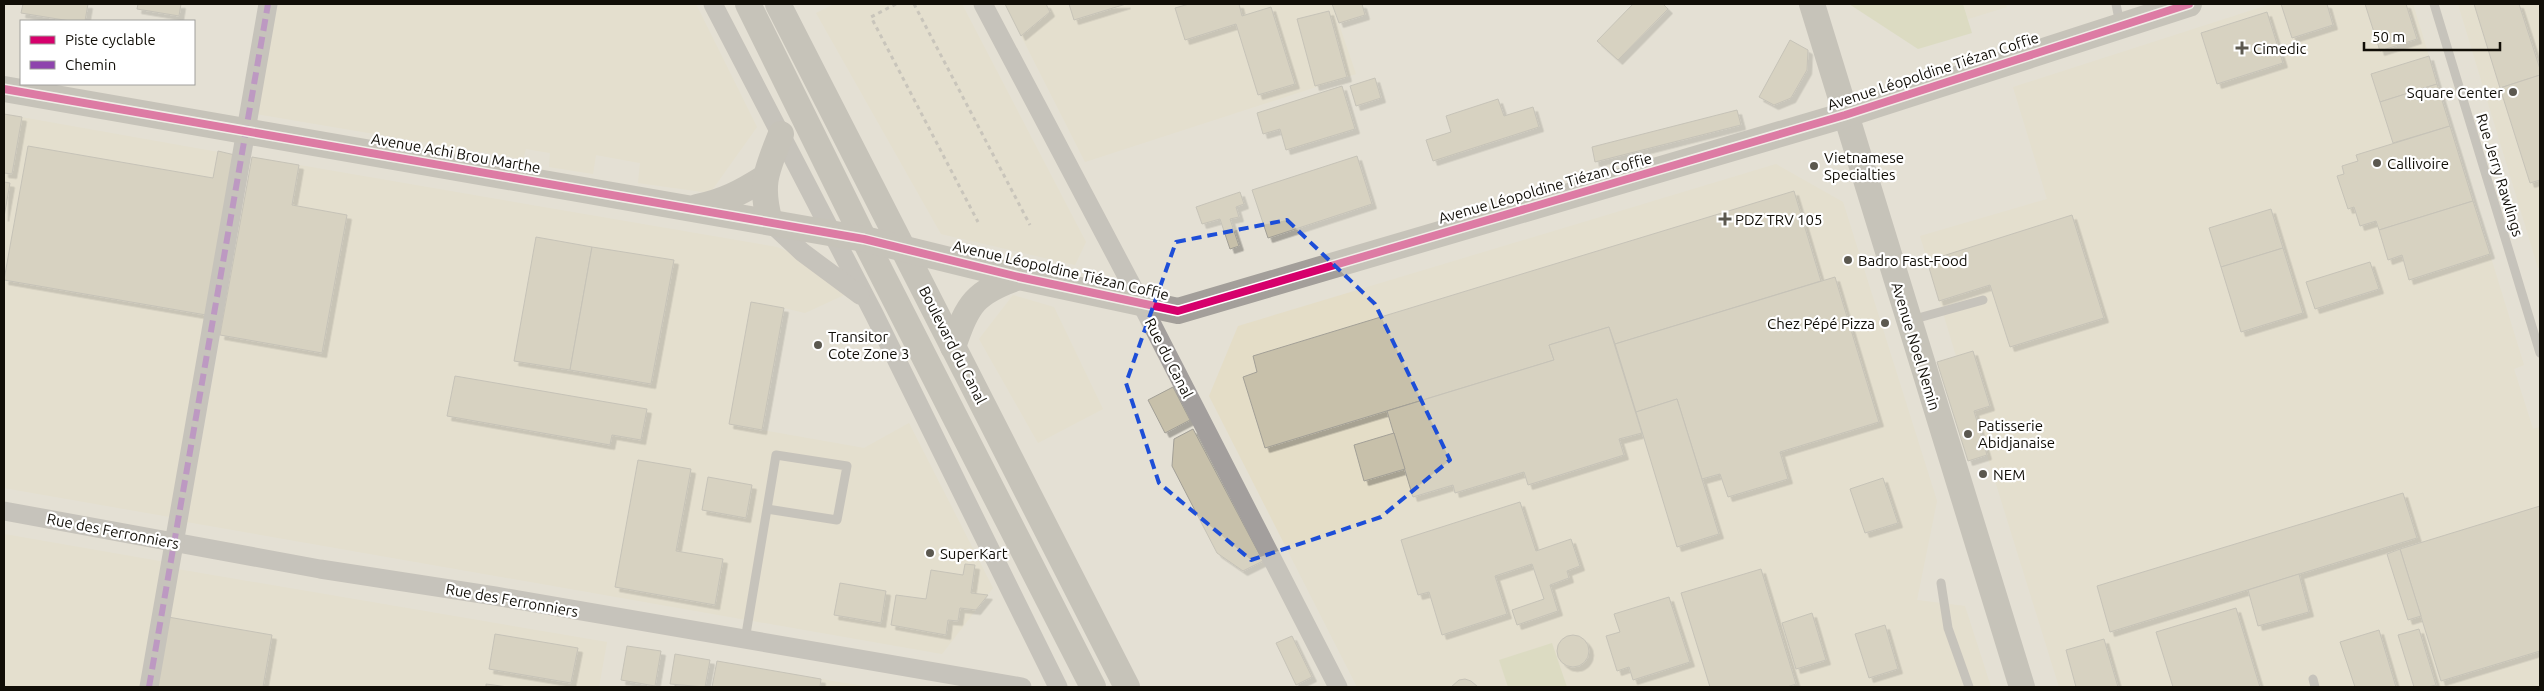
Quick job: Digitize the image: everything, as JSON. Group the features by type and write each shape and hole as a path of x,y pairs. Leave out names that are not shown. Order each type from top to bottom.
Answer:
{"street":[{"path":"150,687 268,4"},
{"path":"713,4 867,301 1058,687"},
{"name":"Boulevard du Canal","path":"748,4 864,239 1093,687"},
{"name":"Boulevard du Canal","path":"778,4 1127,687"},
{"name":"Rue du Canal","path":"983,4 1338,687"},
{"name":"Avenue Noel Nemin","path":"1812,4 2022,687"},
{"name":"Avenue Léopoldine Tiézan Coffie","path":"902,247 1019,277 1178,311 1845,115 2118,14 2189,4"},
{"name":"Avenue Achi Brou Marthe","path":"4,89 770,222 902,247"},
{"path":"781,134 764,178 764,201 770,222 802,252 867,301"},
{"path":"689,208 715,203 740,193 764,178"},
{"path":"954,347 963,318 976,299 992,286 1019,277"},
{"name":"Rue des Ferronniers","path":"4,511 176,541 188,545 320,569 1022,687"}],"lane":[{"name":"Rue Jerry Rawlings","path":"2434,4 2540,353"},
{"path":"1908,320 1983,300"},
{"path":"744,640 776,455 847,466 837,520 767,510"},
{"path":"1941,583 1948,628 1969,687"}],"path":[{"path":"896,4 871,17 978,222"},
{"path":"914,4 1030,225"}],"highlighted area":[{"path":"1287,220 1375,304 1450,460 1381,517 1251,560 1159,483 1126,383 1176,242"}],"shaded area":[{"path":"276,4 696,4 757,127 710,193 638,183 640,163 596,155 593,174 549,167 550,153 526,149 523,159 256,114"},
{"path":"834,4 962,4 1086,242 1075,265 941,234 816,13"},
{"path":"1005,4 1332,4 1356,74 1085,162"},
{"path":"1963,4 2006,4 2007,7 1968,19"},
{"path":"2271,4 2413,4 2524,365 2514,369 2533,429 2540,427 2540,687 2059,687 1987,455 1968,461 1956,356 1920,236 2047,199 2013,87"},
{"name":"Square Center","path":"2458,4 2540,4 2540,267 2538,268"},
{"path":"4,114 235,155 170,517 4,488"},
{"path":"252,157 777,247 796,255 844,295 805,313 784,308 762,430 864,448 909,423 993,588 942,654 187,522"},
{"path":"1776,164 1843,202 1937,501 1917,600 1965,606 1991,687 1357,687 1209,396 1238,326"},
{"path":"1013,295 1054,307 1103,409 1038,443 979,339"},
{"path":"4,534 165,562 142,687 4,687"},
{"path":"177,569 607,642 599,687 156,687"},
{"path":"821,679 838,682 872,687 820,687"}],"green space":[{"path":"1849,4 1963,4 1972,33 1918,49"},
{"path":"1552,643 1567,687 1508,687 1499,660"}],"building":[{"path":"23,4 88,4 85,20 64,20 21,13"},
{"path":"138,4 181,4 179,16 137,9"},
{"path":"1005,4 1046,4 1050,12 1021,36"},
{"path":"1069,4 1126,4 1074,20"},
{"path":"1189,4 1239,4 1242,16 1271,7 1295,84 1258,95 1236,24 1185,40 1175,8"},
{"path":"1332,4 1362,4 1365,15 1339,23"},
{"path":"1633,4 1663,4 1668,9 1618,60 1597,41"},
{"path":"2281,4 2327,4 2333,25 2292,38"},
{"path":"2365,4 2406,4 2417,39 2380,51"},
{"path":"2474,4 2519,4 2540,69 2540,75 2500,88"},
{"path":"1329,11 1347,77 1315,86 1297,19"},
{"name":"Cimedic","path":"2267,12 2283,63 2217,84 2201,33"},
{"path":"1790,40 1808,50 1807,70 1791,98 1774,105 1759,97"},
{"path":"2429,56 2437,84 2380,102 2371,74"},
{"path":"2540,75 2540,180 2530,183 2500,88"},
{"path":"1375,78 1381,98 1356,106 1350,86"},
{"path":"2437,84 2450,126 2393,143 2380,102"},
{"path":"1342,86 1355,129 1286,150 1280,129 1263,134 1257,113"},
{"path":"1498,99 1504,116 1533,107 1539,127 1433,161 1426,140 1451,132 1446,116"},
{"path":"1737,110 1741,125 1595,162 1592,147"},
{"path":"4,114 22,117 12,174 4,173"},
{"path":"2450,126 2473,201 2379,230 2376,221 2360,226 2354,207 2348,209 2337,176 2344,174 2342,166 2358,161 2356,155"},
{"path":"28,146 213,178 218,151 235,155 206,315 4,280"},
{"path":"1357,156 1372,204 1268,238 1252,190"},
{"path":"252,157 299,165 292,205 347,215 322,353 220,335"},
{"path":"4,182 10,183 4,217"},
{"path":"1794,191 1821,281 1615,344 1609,327 1549,345 1554,360 1265,448 1243,377 1257,372 1253,356"},
{"path":"1240,192 1244,204 1236,207 1239,217 1230,219 1239,246 1230,249 1220,219 1202,224 1196,207"},
{"path":"2473,201 2490,254 2409,280 2402,255 2388,260 2379,230"},
{"path":"2271,209 2283,248 2221,267 2209,228"},
{"path":"2072,215 2104,318 2010,347 1990,285 1939,301 1927,261"},
{"path":"536,237 592,247 570,370 514,361"},
{"path":"592,247 674,260 651,384 570,370"},
{"path":"2283,248 2303,313 2241,332 2221,267"},
{"path":"2370,262 2379,289 2315,309 2306,282"},
{"path":"1835,277 1879,422 1780,452 1788,479 1728,497 1720,474 1702,479 1677,399 1636,412 1615,344"},
{"path":"751,302 784,308 762,430 729,424"},
{"path":"1609,327 1642,433 1619,439 1624,455 1528,485 1524,472 1455,493 1453,485 1413,497 1387,411 1554,360 1549,345"},
{"path":"1973,351 1990,406 1974,411 1987,455 1968,461 1937,362"},
{"path":"455,376 647,409 641,440 612,435 610,445 447,416"},
{"path":"1173,387 1190,420 1165,433 1148,400"},
{"path":"1677,399 1719,534 1677,547 1636,412"},
{"path":"1193,429 1263,561 1243,571 1217,553 1172,466 1174,439"},
{"path":"1394,433 1405,469 1364,481 1354,445"},
{"path":"638,460 691,469 676,551 723,559 715,605 615,587"},
{"path":"708,477 752,485 746,518 702,510"},
{"path":"1883,478 1898,523 1865,533 1850,489"},
{"path":"2403,493 2417,538 2110,632 2097,586"},
{"path":"1520,502 1536,551 1571,539 1580,566 1567,571 1569,578 1550,585 1558,611 1517,625 1512,610 1544,599 1532,564 1495,576 1507,614 1442,635 1429,592 1418,595 1401,540"},
{"path":"2540,506 2540,651 2441,681 2400,549"},
{"path":"2400,549 2421,616 2408,620 2387,554"},
{"path":"965,564 975,565 971,593 988,595 976,610 960,608 958,621 948,620 946,635 891,625 896,595 926,599 931,570 963,575"},
{"path":"1761,569 1796,684 1787,687 1710,687 1681,593"},
{"path":"2299,574 2309,612 2258,626 2248,590"},
{"path":"840,583 886,591 881,623 834,615"},
{"path":"1669,597 1690,662 1633,680 1629,667 1617,671 1606,636 1620,632 1614,614"},
{"path":"2236,608 2260,687 2173,687 2156,632"},
{"path":"1812,613 1826,660 1796,669 1782,623"},
{"path":"168,617 272,635 263,687 156,687"},
{"path":"1885,625 1898,669 1869,678 1855,634"},
{"path":"2419,629 2436,685 2428,687 2414,687 2398,635"},
{"path":"2379,630 2396,687 2355,687 2340,642"},
{"path":"495,634 578,648 571,683 489,669"},
{"path":"1573,635 1579,636 1584,640 1588,645 1588,657 1584,662 1579,666 1573,667 1567,666 1562,662 1558,657 1557,651 1558,645 1562,640 1567,636"},
{"path":"1292,636 1312,677 1296,685 1276,643"},
{"path":"2104,639 2118,687 2076,687 2066,650"},
{"path":"627,646 661,651 655,686 621,680"},
{"path":"675,654 710,660 705,687 670,684"},
{"path":"717,661 821,679 820,687 712,687"},
{"path":"1465,679 1478,687 1451,687 1459,680"},
{"path":"486,684 508,687 486,687"}],"marked path":[{"path":"149,687 268,4"}],"cycle path":[{"path":"4,89 864,239 1019,277 1178,311 1845,115 2189,4"}],"place":[{"name":"Cimedic","path":"2242,48"},
{"name":"Square Center","path":"2513,92"},
{"name":"Callivoire","path":"2377,163"},
{"name":"Vietnamese Specialties","path":"1814,166"},
{"name":"PDZ TRV 105","path":"1725,219"},
{"name":"Badro Fast-Food","path":"1848,260"},
{"name":"Chez Pépé Pizza","path":"1885,323"},
{"name":"Transitor Cote Zone 3","path":"818,345"},
{"name":"Patisserie Abidjanaise","path":"1968,434"},
{"name":"NEM","path":"1983,474"},
{"name":"SuperKart","path":"930,553"}]}
